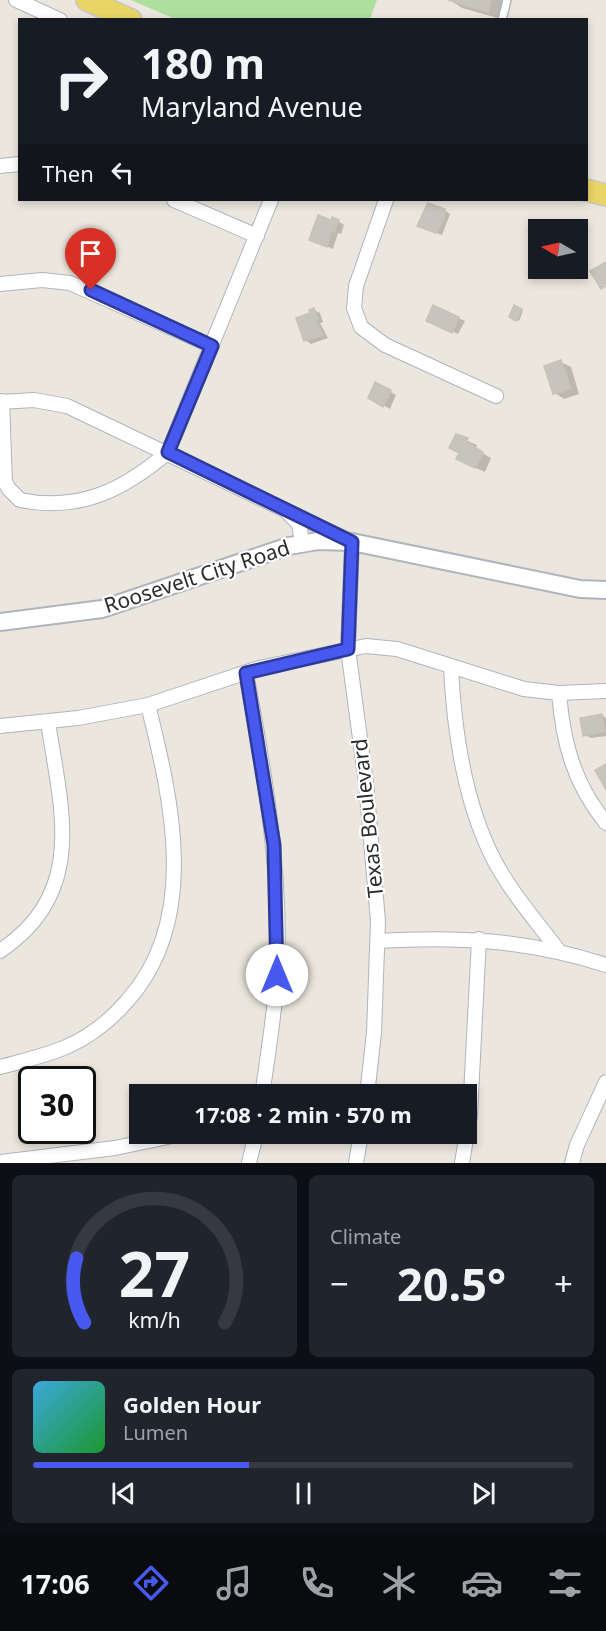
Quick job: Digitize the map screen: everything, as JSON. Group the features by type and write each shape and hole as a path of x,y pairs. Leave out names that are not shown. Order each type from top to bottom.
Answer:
{"main road":[{"path":"87,0 126,18"},
{"path":"588,190 606,195"}],"street":[{"path":"16,0 56,18"},
{"path":"0,166 18,164"},
{"path":"176,201 256,236"},
{"path":"271,201 168,452 133,480 103,495 53,501 20,500 5,482 1,401 33,400 67,406 168,452 352,542"},
{"path":"386,201 356,286 354,308 361,327 385,345 496,396"},
{"path":"0,284 42,280 70,283 212,346"},
{"path":"284,510 297,520 302,542"},
{"name":"Roosevelt City Road","path":"0,622 102,609 302,542 352,542 580,589 606,590"},
{"name":"Texas Boulevard","path":"352,542 348,649 366,783 378,941 374,1033 368,1084"},
{"path":"0,726 48,722 148,705 246,673 348,649 386,647 505,685 559,693 606,691"},
{"path":"451,667 458,738 481,833 495,862 558,950"},
{"path":"246,673 270,812 276,881 277,975 263,1084"},
{"path":"559,693 565,743 572,765 586,797 606,823"},
{"path":"0,1067 65,1047 108,1021 132,996 160,952 173,899 173,856 164,773 148,705"},
{"path":"0,951 36,919 46,903 60,866 63,820 48,722"},
{"path":"378,941 479,939 558,950 606,965"},
{"path":"462,1163 470,1115 479,939"},
{"path":"572,1163 577,1145 606,1082"},
{"path":"0,1161 134,1144"},
{"path":"249,1163 254,1144"},
{"path":"356,1163 359,1144"}],"lane":[{"path":"502,18 507,0"}],"green space":[{"path":"131,0 377,0 370,18 173,18"}],"building":[{"path":"448,0 491,0 488,12"},
{"path":"428,203 445,209 444,219 436,233 417,226"},
{"path":"318,215 331,220 332,217 339,220 334,232 331,231 327,247 309,240"},
{"path":"606,262 606,286 601,289 590,271"},
{"path":"433,305 459,317 452,333 426,321"},
{"path":"514,305 522,309 516,321 509,317"},
{"path":"314,308 318,319 315,320 323,335 304,341 296,318 310,313 309,310"},
{"path":"561,360 571,389 553,394 544,366"},
{"path":"375,382 391,390 383,407 368,398"},
{"path":"456,434 468,438 466,442 483,452 475,468 456,459 459,453 449,448"},
{"path":"602,714 605,732 583,736 580,718"},
{"path":"606,764 606,790 595,770"}],"route":[{"path":"91,290 212,346 168,452 284,510 324,526 352,542 348,649 270,665 246,673 260,744 274,845 277,975"}]}
